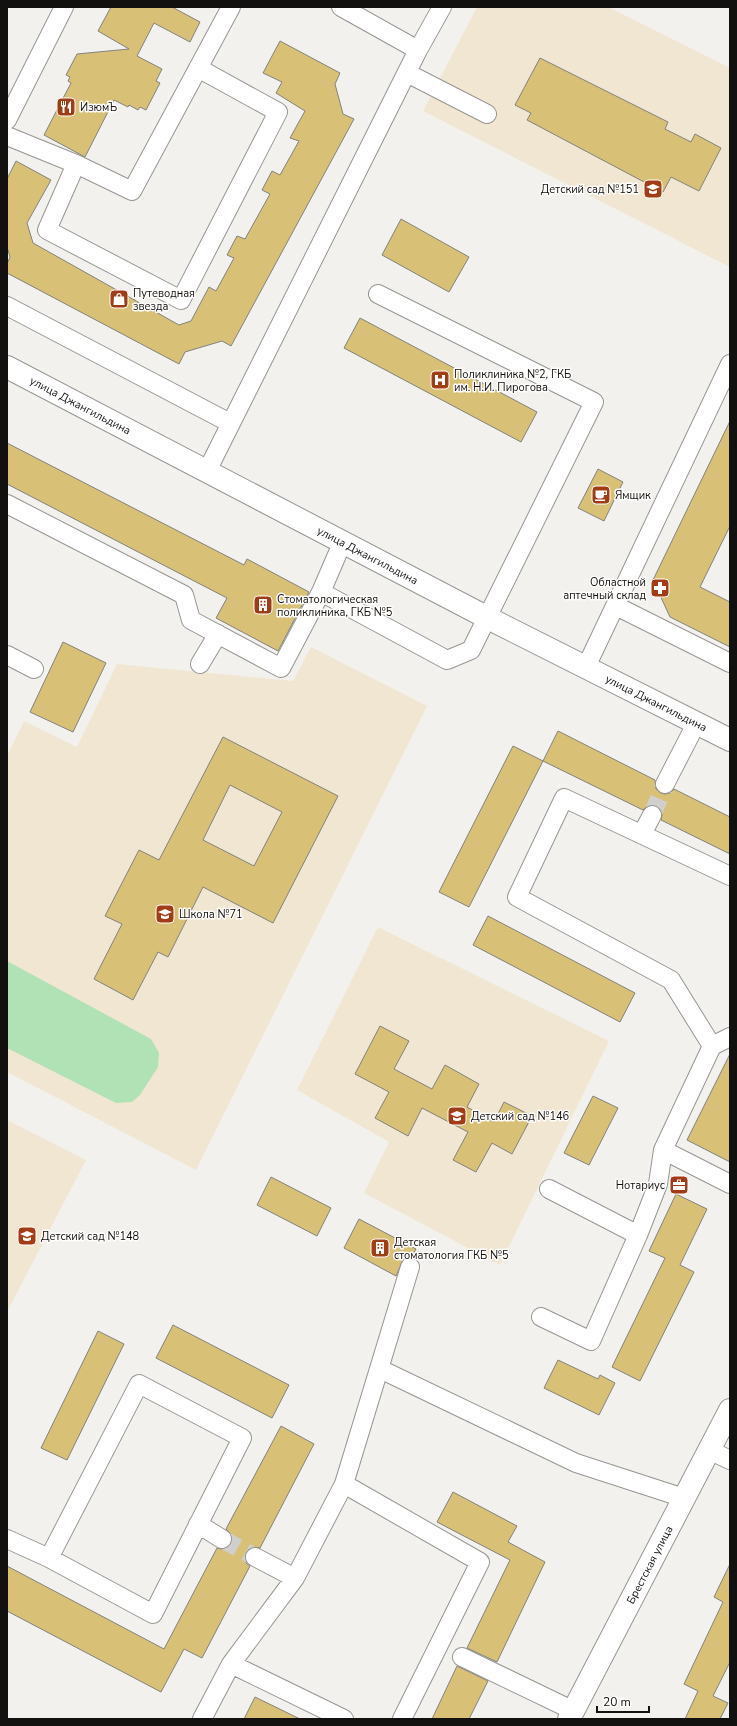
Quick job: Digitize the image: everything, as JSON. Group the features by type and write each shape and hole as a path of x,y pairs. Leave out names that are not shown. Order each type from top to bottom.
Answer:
{"main road":[{"name":"улица Джангильдина","path":"7,367 488,618 697,722 730,740"},
{"name":"Брестская улица","path":"572,1715 730,1410"}],"lane":[{"path":"7,120 64,7"},
{"path":"7,136 76,164 132,191 230,7"},
{"path":"341,7 418,50"},
{"path":"207,471 418,50 442,7"},
{"path":"76,164 47,230 181,300 278,112 198,68"},
{"path":"407,73 487,114"},
{"path":"321,592 447,660 471,650 594,402 378,294"},
{"path":"7,306 230,423"},
{"path":"586,667 730,364"},
{"path":"7,504 184,595 191,620 281,668 321,592 343,542"},
{"path":"616,606 730,663"},
{"path":"200,664 218,634"},
{"path":"7,655 34,669"},
{"path":"665,784 697,722"},
{"path":"712,1046 671,980 517,897 564,798 730,876"},
{"path":"642,834 652,815"},
{"path":"541,1317 591,1341 638,1235 658,1184 663,1150 712,1046 730,1037"},
{"path":"663,1150 730,1184"},
{"path":"549,1188 638,1235"},
{"path":"202,1719 231,1664 295,1578 344,1484 410,1267"},
{"path":"380,1369 576,1463 684,1498"},
{"path":"7,1539 49,1558 153,1614 242,1438 139,1384 49,1558"},
{"path":"709,1450 730,1460"},
{"path":"344,1484 480,1562 452,1651 402,1719"},
{"path":"198,1524 222,1539"},
{"path":"255,1557 295,1578"},
{"path":"452,1651 572,1715"},
{"path":"231,1664 344,1719"}],"shaded area":[{"name":"Детский сад №151","path":"477,7 608,7 730,68 730,267 423,111"},
{"name":"Школа №71","path":"311,647 427,706 196,1170 7,1072 7,756 24,721 77,747 117,664 293,681"},
{"name":"Детский сад №146","path":"378,927 609,1041 500,1265 364,1193 389,1142 297,1090"},
{"name":"Детский сад №148","path":"7,1120 86,1160 7,1312"}],"green space":[{"path":"7,961 151,1039 159,1053 158,1067 140,1095 132,1102 116,1103 7,1048"}],"building":[{"path":"111,7 172,7 200,22 190,42 154,23 137,56 162,69 156,81 160,83 146,110 140,107 138,110 129,105 128,107 114,100 85,157 44,135 71,83 68,81 70,77 66,75 77,54 129,49 98,31"},
{"path":"280,41 340,73 335,84 343,114 354,119 231,346 222,341 185,352 179,364 7,273 7,264 10,257 7,247 7,179 16,161 51,180 27,223 33,243 179,325 191,321 209,287 216,291 234,258 227,255 237,236 245,239 270,194 262,190 272,171 280,175 299,141 290,138 305,111 276,93 282,82 263,73"},
{"path":"540,58 668,122 665,129 691,142 695,134 721,148 699,191 671,177 663,192 527,120 531,113 515,105"},
{"path":"401,219 469,257 449,292 382,255"},
{"name":"Поликлиника №2, ГКБ им. Н.И. Пирогова","path":"360,318 537,412 521,442 344,348"},
{"path":"730,421 730,526 700,587 730,602 730,647 670,617 653,580"},
{"path":"7,443 244,565 247,559 309,592 278,651 216,618 227,598 7,484"},
{"name":"Ямщик","path":"598,469 623,482 604,521 578,508"},
{"path":"63,642 106,663 73,732 30,712"},
{"path":"558,731 655,780 656,789 661,793 670,793 674,789 730,817 730,854 661,820 661,810 657,806 647,806 643,810 543,761"},
{"path":"223,737 338,796 273,923 203,887 168,957 158,952 133,1000 94,979 122,924 105,916 139,850 159,860","holes":["230,785 282,812 254,866 203,840"]},
{"path":"513,746 543,761 469,907 439,892"},
{"path":"488,916 635,993 620,1022 473,945"},
{"path":"380,1026 409,1041 394,1069 432,1089 445,1065 479,1084 467,1107 494,1122 504,1102 532,1116 512,1154 492,1143 476,1172 453,1160 468,1132 422,1108 408,1136 375,1118 389,1092 355,1074"},
{"path":"730,1054 730,1162 687,1140"},
{"path":"593,1096 618,1108 589,1165 564,1153"},
{"path":"271,1177 331,1208 317,1236 257,1205"},
{"path":"676,1194 707,1209 680,1265 694,1272 640,1381 612,1367 665,1258 649,1251"},
{"name":"Детская стоматология ГКБ №5","path":"359,1219 416,1249 412,1257 403,1260 396,1276 344,1248"},
{"path":"173,1325 289,1385 272,1418 156,1358"},
{"path":"98,1331 124,1344 67,1460 41,1448"},
{"path":"558,1360 598,1379 600,1375 615,1383 599,1415 544,1388"},
{"path":"281,1426 314,1444 260,1548 250,1548 246,1552 246,1563 250,1566 202,1658 184,1649 161,1692 7,1611 7,1566 164,1649 217,1548 227,1548 231,1544 231,1534 226,1529"},
{"path":"453,1492 517,1526 508,1542 545,1562 497,1662 467,1648 510,1560 437,1522"},
{"path":"730,1564 730,1662 713,1696 728,1703 720,1719 685,1719 698,1691 684,1684 723,1602 714,1597"},
{"path":"457,1666 488,1681 469,1719 432,1719"},
{"path":"255,1697 300,1719 244,1719"}],"tunnel":[{"path":"652,815 665,784"},
{"path":"222,1539 255,1557"}],"place":[{"name":"ИзюмЪ","path":"66,107"},
{"name":"Детский сад №151","path":"653,189"},
{"name":"Путеводная звезда","path":"119,299"},
{"name":"Поликлиника №2, ГКБ им. Н.И. Пирогова","path":"440,380"},
{"name":"Ямщик","path":"601,495"},
{"name":"Областной аптечный склад","path":"660,588"},
{"name":"Стоматологическая поликлиника, ГКБ №5","path":"263,605"},
{"name":"Школа №71","path":"165,914"},
{"name":"Детский сад №146","path":"457,1116"},
{"name":"Нотариус","path":"679,1185"},
{"name":"Детский сад №148","path":"27,1236"},
{"name":"Детская стоматология ГКБ №5","path":"380,1248"}]}
